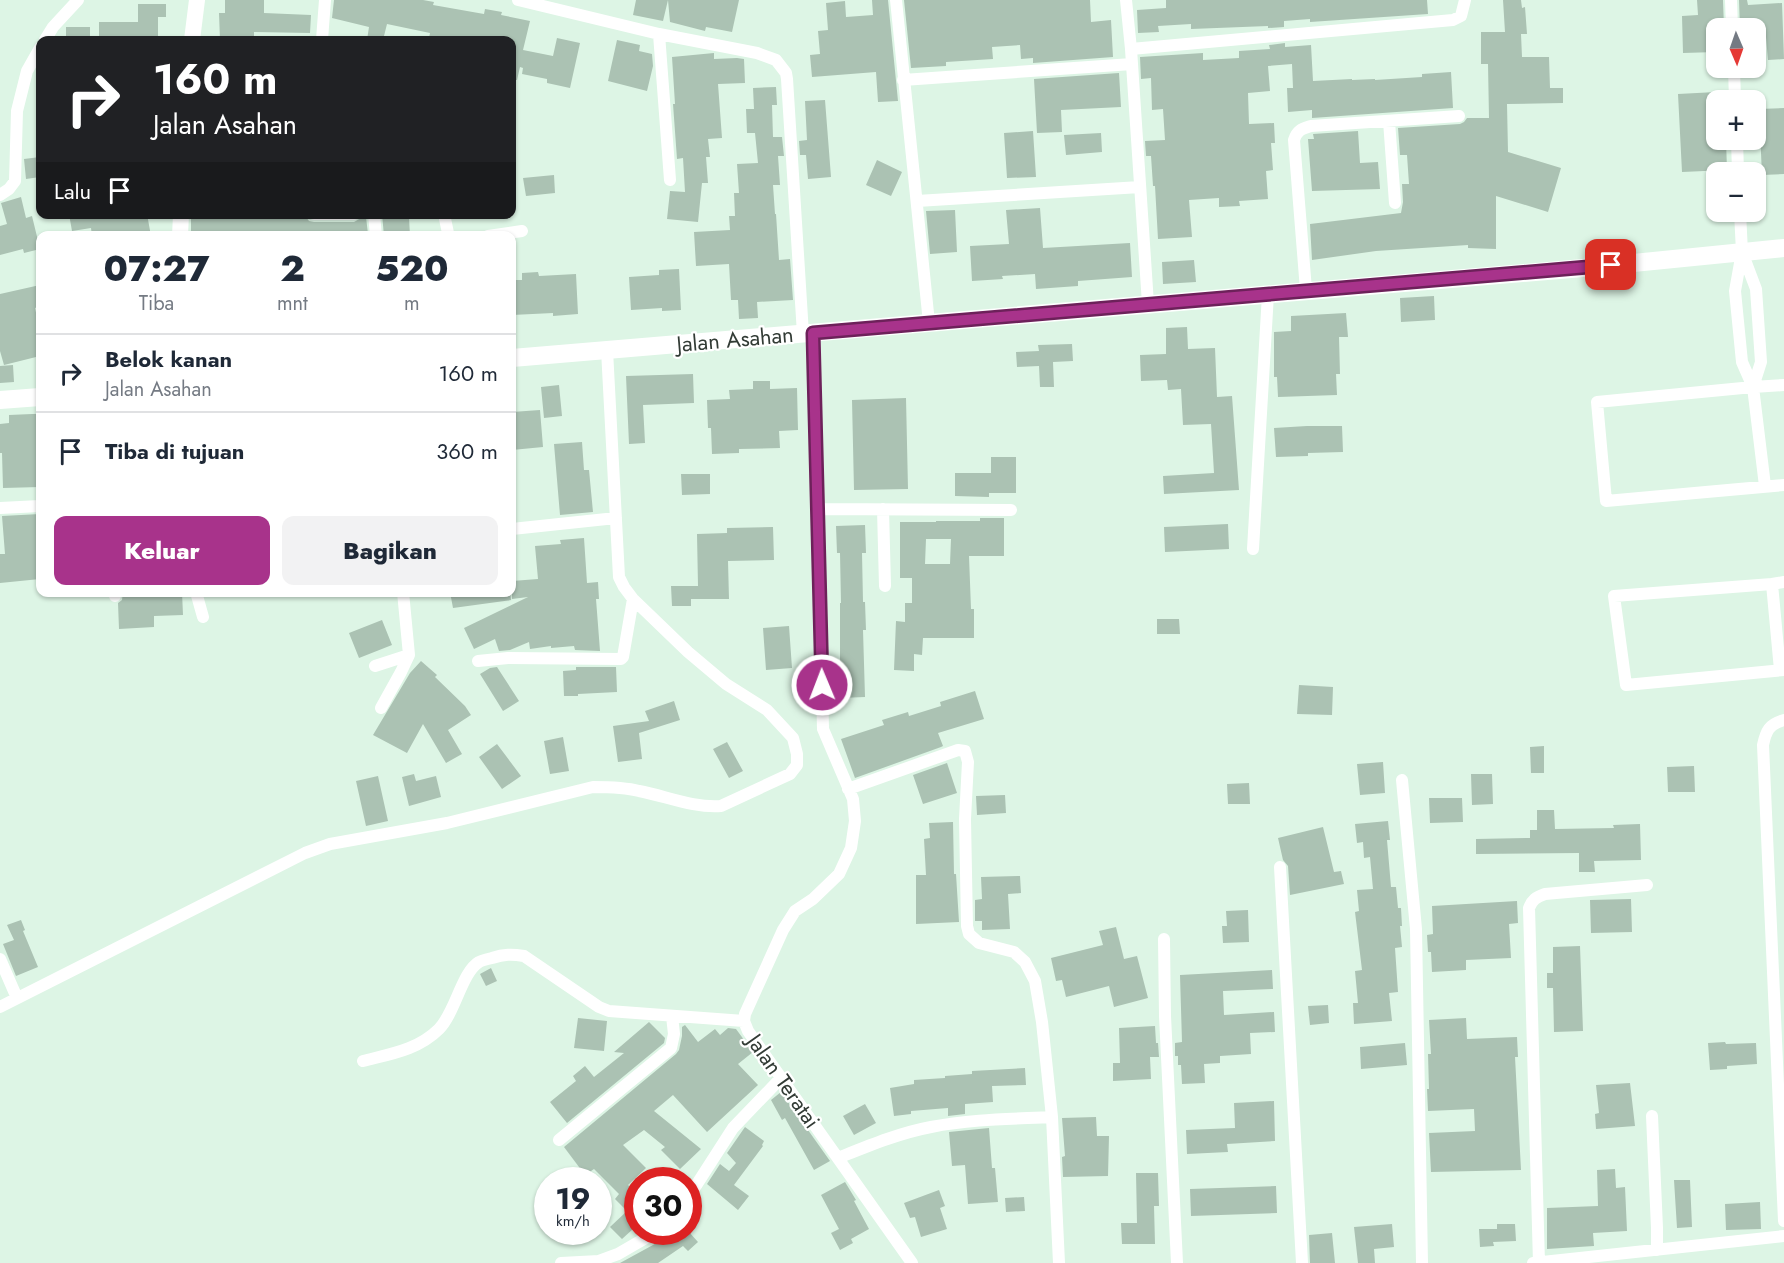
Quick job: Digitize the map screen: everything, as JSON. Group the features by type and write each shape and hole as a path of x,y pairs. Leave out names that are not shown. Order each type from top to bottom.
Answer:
{"main road":[{"name":"Jalan Asahan","path":"516,358 1583,268 1784,248"},
{"path":"0,400 36,398"}],"street":[{"path":"47,36 78,0"},
{"path":"192,36 197,0"},
{"path":"322,36 325,0"},
{"path":"518,0 659,34 758,53 776,60 786,73 808,333 818,509 1011,510"},
{"path":"896,0 928,323"},
{"path":"1126,0 1148,304"},
{"path":"1131,49 1453,20 1461,16 1465,0"},
{"path":"1731,0 1732,18"},
{"path":"659,34 670,180"},
{"path":"0,195 15,181 17,111 27,71 36,55"},
{"path":"903,80 1132,64"},
{"path":"1306,290 1294,140 1296,133 1300,129 1311,126 1459,116"},
{"path":"1389,121 1395,203"},
{"path":"917,201 1140,187"},
{"path":"1740,222 1742,252 1735,291 1742,362 1753,387 1764,486"},
{"path":"516,232 522,231"},
{"path":"1742,252 1756,289 1761,362 1753,387"},
{"path":"1253,549 1268,294"},
{"path":"0,1007 305,853 330,844 447,823 593,787 638,790 710,807 721,806 790,774 796,765 797,754 793,738 766,710 726,684 688,652 633,599 619,577 608,350"},
{"path":"1784,385 1597,402 1606,501 1784,485"},
{"path":"0,508 36,506"},
{"name":"Jalan Teratai","path":"818,509 823,729 853,799 855,821 851,848 839,874 813,899 795,911 789,920 745,1014 744,1022 748,1031 912,1263"},
{"path":"883,509 885,586"},
{"path":"516,529 616,518"},
{"path":"1778,583 1782,670 1626,686 1614,596 1778,583"},
{"path":"197,597 202,617"},
{"path":"381,708 409,655 403,597"},
{"path":"478,661 508,658 621,659 633,599"},
{"path":"375,666 409,655"},
{"path":"1784,720 1769,727 1763,746 1784,1221"},
{"path":"848,789 958,750 965,751 968,762 965,819 967,926 969,934 979,943 1014,952 1026,962 1035,981 1042,1022 1052,1117 1059,1263"},
{"path":"1402,780 1416,929 1422,1263"},
{"path":"1280,867 1302,1263"},
{"path":"1647,885 1545,894 1537,896 1529,908 1536,1263 1784,1236"},
{"path":"1164,939 1165,1016 1177,1263"},
{"path":"363,1061 410,1049 428,1038 440,1028 449,1015 471,970 479,962 510,953 524,956 599,1007 609,1011 744,1022"},
{"path":"0,959 17,998"},
{"path":"559,1140 671,1048 674,1034 672,1016"},
{"path":"702,1176 733,1128 781,1078"},
{"path":"1652,1116 1657,1250"},
{"path":"838,1158 885,1140 929,1127 973,1121 1052,1117"},
{"path":"561,1263 598,1262 634,1245"}],"building":[{"path":"225,0 264,0 264,13 311,15 310,33 254,32 254,36 220,36 219,13 225,13"},
{"path":"334,0 423,0 434,2 433,5 484,14 485,9 502,12 501,15 530,21 523,50 553,56 557,38 580,43 570,88 547,83 547,79 522,74 523,68 520,67 516,80 516,36 429,36 430,33 387,24 384,36 368,36 369,27 332,18"},
{"path":"636,0 668,0 663,21 633,15"},
{"path":"668,0 739,0 732,32 706,27 705,31 670,22"},
{"path":"872,0 888,0 898,101 878,102 876,72 812,77 810,55 820,54 818,31 828,30 826,3 845,1 846,17 873,15"},
{"path":"904,0 1090,0 1091,22 1111,20 1113,57 1033,63 1033,58 1021,59 1020,45 992,47 993,59 946,62 946,66 911,68"},
{"path":"1166,0 1427,0 1428,14 1310,22 1310,19 1284,21 1284,27 1268,28 1268,26 1191,29 1191,24 1158,26 1159,32 1138,33 1137,10 1166,8"},
{"path":"1503,0 1521,0 1522,8 1525,7 1527,34 1521,34 1522,57 1549,57 1550,88 1563,88 1563,103 1507,104 1508,152 1561,168 1548,212 1496,196 1496,249 1468,248 1468,245 1376,251 1312,260 1310,224 1401,213 1402,184 1409,184 1407,155 1400,155 1398,128 1460,124 1467,118 1489,118 1488,64 1481,64 1481,32 1505,32"},
{"path":"1697,0 1723,0 1724,18 1706,18 1706,52 1683,53 1682,16 1698,15"},
{"path":"1739,0 1747,0 1748,5 1782,3 1784,59 1768,60 1766,18 1740,18"},
{"path":"138,4 166,4 166,17 158,17 158,36 99,36 99,22 138,22"},
{"path":"66,27 90,27 90,36 66,36"},
{"path":"617,40 640,45 639,51 652,54 653,66 647,91 608,81"},
{"path":"1285,43 1285,47 1311,45 1313,81 1422,77 1422,74 1451,72 1453,108 1312,118 1312,110 1288,112 1287,88 1293,88 1292,64 1268,66 1270,91 1248,93 1249,124 1274,123 1275,143 1271,143 1273,170 1266,171 1268,199 1239,201 1240,206 1219,207 1219,198 1189,200 1192,237 1158,239 1155,186 1153,186 1151,156 1146,156 1145,141 1165,140 1163,109 1152,110 1151,78 1141,79 1140,57 1203,53 1203,60 1239,58 1239,51 1270,49 1269,45"},
{"path":"714,53 714,59 744,59 745,83 718,84 722,138 708,139 710,157 706,157 708,183 702,183 698,222 667,219 670,191 685,192 683,158 677,159 672,57"},
{"path":"1119,73 1121,107 1061,110 1062,132 1037,133 1034,79"},
{"path":"776,87 777,105 772,105 773,137 782,137 784,156 778,156 780,185 773,185 775,214 779,260 790,259 793,300 757,302 758,318 739,319 738,300 731,300 729,264 696,266 694,232 730,230 729,216 735,216 734,193 739,193 737,164 758,163 755,133 747,133 746,109 754,109 753,88"},
{"path":"1706,93 1706,150 1726,150 1727,162 1706,162 1706,171 1682,172 1678,94"},
{"path":"825,100 831,177 808,179 806,155 800,155 799,141 807,140 805,101"},
{"path":"1784,108 1784,174 1766,175 1766,162 1761,162 1761,150 1766,150 1766,109"},
{"path":"1033,131 1036,177 1007,178 1004,133"},
{"path":"1358,131 1360,163 1378,162 1380,189 1312,191 1308,139 1314,139 1313,134"},
{"path":"1101,133 1102,152 1066,155 1064,135"},
{"path":"36,158 36,178 26,179 24,159"},
{"path":"877,160 902,172 891,196 866,185"},
{"path":"554,175 555,193 526,196 523,178"},
{"path":"21,197 26,218 32,216 36,232 36,250 24,253 23,249 0,255 0,226 7,224 1,203"},
{"path":"1040,208 1043,248 1130,243 1132,277 1078,281 1078,286 1036,289 1035,274 972,281 970,246 1009,244 1006,210"},
{"path":"955,210 957,252 930,254 926,211"},
{"path":"70,219 148,219 150,231 91,231 91,228 72,231"},
{"path":"191,219 308,219 314,222 354,222 366,219 368,231 191,231"},
{"path":"382,219 409,219 410,231 384,231"},
{"path":"1194,260 1196,282 1163,284 1162,262"},
{"path":"679,269 681,310 662,311 662,308 631,310 629,277 659,275 659,270"},
{"path":"538,272 539,276 576,274 578,314 516,315 516,280 522,280 522,273"},
{"path":"36,286 36,357 4,365 0,351 0,294"},
{"path":"1434,296 1435,320 1401,322 1400,298"},
{"path":"1346,313 1348,337 1339,337 1340,374 1336,374 1337,395 1278,397 1277,377 1274,377 1274,332 1291,331 1291,316"},
{"path":"1187,327 1188,349 1215,348 1217,397 1232,396 1239,490 1164,494 1163,476 1214,473 1211,424 1183,425 1181,389 1168,390 1167,380 1141,381 1140,355 1166,354 1166,328"},
{"path":"1072,344 1073,361 1053,362 1054,387 1040,387 1039,366 1017,367 1016,352 1039,351 1038,345"},
{"path":"13,365 14,382 0,383 0,366"},
{"path":"693,374 694,403 643,405 645,443 629,444 626,376"},
{"path":"753,381 770,381 770,389 797,388 798,430 779,431 780,448 739,449 739,453 712,454 707,400 730,399 729,390 753,389"},
{"path":"559,385 562,416 544,418 541,387"},
{"path":"906,398 908,489 854,490 852,400"},
{"path":"540,410 543,447 516,450 516,412"},
{"path":"36,414 36,487 3,488 0,424 9,423 9,415"},
{"path":"1342,426 1343,452 1276,457 1274,428"},
{"path":"582,442 584,470 589,470 593,512 560,515 554,444"},
{"path":"991,457 1016,457 1016,493 989,493 989,497 955,496 955,473 991,473"},
{"path":"681,474 710,474 710,494 682,495"},
{"path":"36,514 36,579 0,583 0,554 5,554 2,516"},
{"path":"980,518 1004,518 1004,556 969,556 974,638 923,638 922,655 914,654 914,671 894,670 896,621 905,622 905,603 912,603 912,578 900,578 900,522 980,521","holes":["926,539 951,539 950,564 925,564"]},
{"path":"1228,524 1229,549 1165,552 1164,527"},
{"path":"865,525 866,553 862,553 866,630 863,630 865,697 840,698 840,553 837,553 836,526"},
{"path":"773,527 774,560 728,561 729,599 691,599 691,606 672,606 671,586 698,586 697,534 727,533 727,528"},
{"path":"584,538 587,583 598,582 599,599 596,599 600,651 575,650 574,646 530,649 529,642 510,650 499,651 495,639 474,649 464,628 528,597 512,599 516,597 516,581 538,579 535,546 561,544 560,540"},
{"path":"122,597 182,597 183,615 154,616 154,627 119,629 118,603"},
{"path":"451,597 511,597 511,600 453,608"},
{"path":"1157,619 1179,619 1180,634 1157,634"},
{"path":"382,620 392,645 359,658 349,633"},
{"path":"789,626 792,668 766,670 763,628"},
{"path":"421,661 437,675 435,677 465,706 471,715 448,730 462,754 446,763 423,724 407,753 373,735 410,673"},
{"path":"497,667 519,701 503,711 480,674"},
{"path":"576,667 616,667 617,692 564,696 563,671 576,670"},
{"path":"1299,685 1333,687 1332,715 1297,714"},
{"path":"975,691 984,719 938,733 943,746 941,747 855,778 841,739 884,725 882,720 908,712 909,716 941,706 940,702"},
{"path":"674,701 680,720 639,733 642,759 618,762 613,726 649,721 645,711"},
{"path":"563,737 569,771 550,774 544,741"},
{"path":"727,742 743,771 729,778 713,749"},
{"path":"497,744 521,776 502,789 479,757"},
{"path":"1544,746 1544,773 1531,773 1530,747"},
{"path":"1383,762 1385,793 1360,795 1357,764"},
{"path":"947,763 957,793 923,804 913,775"},
{"path":"1694,766 1695,792 1668,792 1667,767"},
{"path":"414,774 416,781 436,776 441,797 409,806 402,777"},
{"path":"1471,774 1492,774 1493,804 1472,805"},
{"path":"378,776 388,821 366,826 356,781"},
{"path":"1249,783 1250,804 1228,804 1227,784"},
{"path":"1005,795 1006,813 977,815 976,796"},
{"path":"1429,798 1462,798 1463,822 1430,823"},
{"path":"1537,810 1554,810 1555,829 1614,828 1613,825 1640,824 1641,860 1594,861 1595,872 1579,872 1579,853 1476,854 1476,839 1530,838 1530,830 1537,830"},
{"path":"1388,821 1390,840 1387,840 1391,887 1396,887 1398,908 1401,908 1402,947 1395,948 1398,992 1389,993 1392,1021 1354,1024 1353,1003 1358,1003 1355,971 1362,970 1355,912 1359,911 1357,890 1373,889 1370,857 1364,858 1363,842 1357,843 1355,824"},
{"path":"953,822 954,874 956,874 959,922 916,924 916,875 926,875 924,839 930,838 929,823"},
{"path":"1323,827 1334,872 1341,871 1344,884 1290,895 1288,866 1283,860 1278,838"},
{"path":"1020,876 1021,893 1008,894 1010,929 982,930 982,921 975,921 975,900 982,899 981,877"},
{"path":"1631,899 1632,932 1591,933 1590,900"},
{"path":"1517,901 1518,923 1509,924 1511,958 1466,960 1466,970 1432,972 1427,935 1433,934 1432,906"},
{"path":"1248,910 1249,942 1223,943 1222,926 1227,926 1226,911"},
{"path":"21,920 25,930 23,931 38,967 16,976 3,944 14,940 7,925"},
{"path":"1116,927 1124,959 1137,956 1148,998 1114,1007 1109,986 1066,997 1062,980 1056,981 1051,958 1103,945 1099,931"},
{"path":"1580,946 1583,1031 1554,1032 1553,988 1547,988 1547,973 1553,973 1553,947"},
{"path":"491,968 497,981 486,986 480,974"},
{"path":"1272,970 1273,989 1223,991 1224,1015 1274,1012 1275,1032 1250,1033 1251,1054 1220,1056 1220,1063 1204,1064 1205,1083 1182,1084 1181,1065 1178,1065 1178,1056 1175,1056 1175,1043 1182,1042 1180,975"},
{"path":"1328,1005 1329,1023 1310,1025 1308,1006"},
{"path":"578,1018 607,1021 604,1051 574,1048"},
{"path":"1466,1018 1467,1039 1517,1037 1518,1057 1515,1057 1521,1170 1431,1172 1429,1133 1475,1131 1474,1109 1428,1111 1428,1054 1431,1054 1429,1020"},
{"path":"649,1022 665,1038 664,1043 567,1123 550,1102 576,1081 573,1076 585,1066 594,1077 624,1053 614,1052"},
{"path":"685,1025 698,1042 715,1029 720,1035 728,1028 736,1029 753,1052 738,1064 758,1085 707,1132 673,1095 654,1111 701,1149 682,1167 678,1167 661,1150 665,1147 644,1130 623,1145 645,1167 624,1167 624,1208 615,1199 619,1194 612,1187 612,1167 579,1167 564,1147 676,1054 679,1050 682,1027"},
{"path":"1155,1026 1159,1057 1150,1057 1151,1079 1113,1081 1113,1063 1120,1063 1119,1028"},
{"path":"1725,1042 1726,1044 1756,1043 1757,1064 1727,1066 1727,1069 1710,1070 1708,1043"},
{"path":"1405,1043 1407,1065 1361,1069 1360,1047"},
{"path":"1025,1068 1026,1085 992,1086 993,1102 965,1104 965,1114 948,1116 948,1108 911,1111 911,1114 894,1116 890,1088 914,1084 914,1080 972,1074 972,1071"},
{"path":"1630,1083 1635,1126 1596,1129 1595,1114 1599,1113 1596,1085"},
{"path":"781,1092 830,1161 814,1170 785,1118 782,1120 771,1100"},
{"path":"1274,1101 1275,1141 1227,1144 1228,1152 1187,1154 1186,1130 1235,1128 1234,1103"},
{"path":"865,1104 876,1123 854,1135 843,1116"},
{"path":"1096,1117 1097,1136 1109,1136 1108,1176 1063,1177 1062,1157 1065,1156 1062,1118"},
{"path":"745,1127 764,1141 763,1146 734,1185 749,1196 738,1210 707,1184 720,1164 729,1171 736,1163 727,1153"},
{"path":"989,1128 992,1168 995,1168 998,1202 968,1204 965,1165 952,1166 949,1132"},
{"path":"1615,1169 1616,1188 1625,1187 1627,1231 1593,1233 1594,1246 1547,1249 1547,1208 1598,1206 1597,1170"},
{"path":"1136,1173 1158,1173 1159,1206 1154,1206 1155,1244 1122,1244 1121,1223 1137,1223"},
{"path":"1674,1180 1690,1180 1692,1227 1677,1228"},
{"path":"845,1182 869,1229 851,1239 853,1243 840,1250 831,1233 839,1229 821,1195"},
{"path":"1276,1186 1277,1213 1191,1216 1190,1189"},
{"path":"939,1190 945,1206 940,1208 947,1229 921,1237 915,1217 910,1218 904,1203"},
{"path":"1024,1197 1025,1211 1006,1212 1005,1198"},
{"path":"1760,1202 1761,1229 1726,1230 1725,1204"},
{"path":"624,1214 624,1237 622,1239 612,1229 612,1225"},
{"path":"1392,1224 1394,1247 1374,1249 1375,1263 1358,1263 1354,1227"},
{"path":"1497,1224 1515,1224 1516,1241 1493,1242 1494,1246 1480,1247 1479,1229 1497,1229"},
{"path":"1332,1233 1335,1263 1310,1263 1309,1235"},
{"path":"653,1245 695,1245 688,1251 683,1246 658,1263 620,1263"}],"route":[{"path":"822,685 813,333 1611,265"}]}
